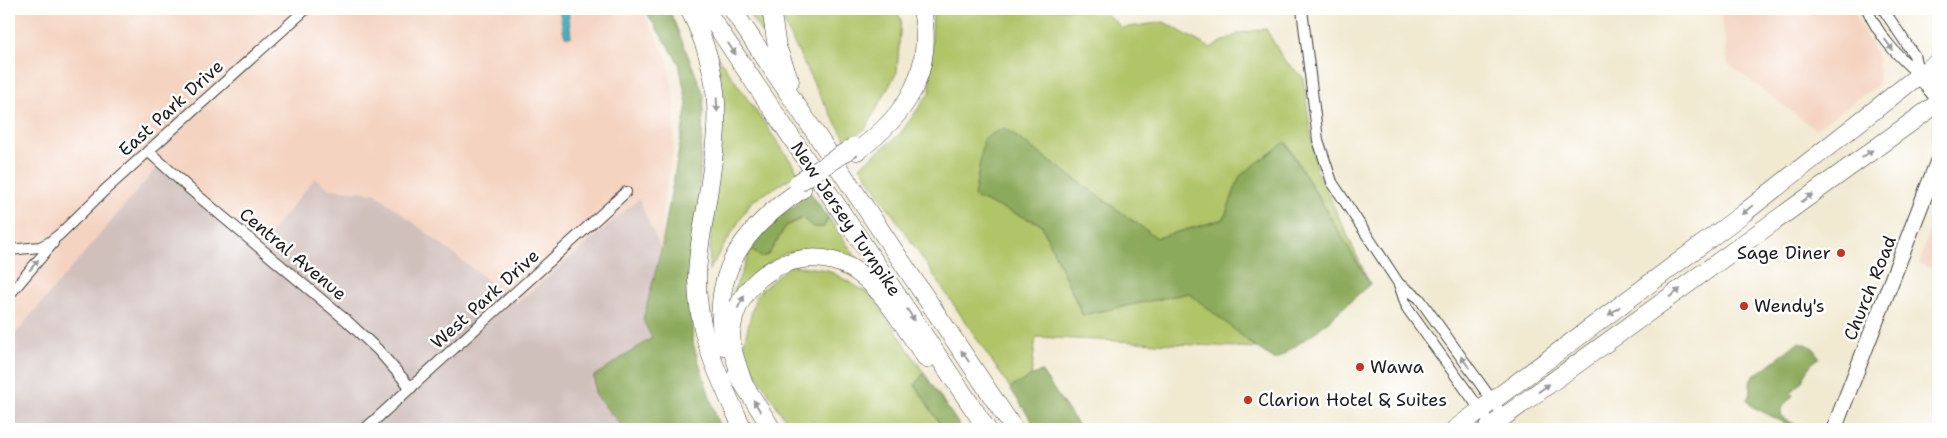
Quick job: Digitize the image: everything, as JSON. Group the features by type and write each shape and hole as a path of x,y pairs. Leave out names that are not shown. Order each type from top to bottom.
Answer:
{"highway":[{"path":"689,9 711,65 717,112 716,142 698,263 698,296 702,327 709,355 743,429"},
{"name":"New Jersey Turnpike","path":"705,9 988,429"},
{"name":"New Jersey Turnpike","path":"732,9 1014,429"},
{"path":"770,9 777,47 791,83 812,119 869,202 875,222"},
{"path":"855,149 883,121 908,82 917,44 914,9"},
{"path":"728,396 712,327 712,298 718,270 729,246 746,224 765,206 800,186 892,123 913,92 921,70 925,45 922,9"},
{"path":"1455,429 1744,213 1938,62"},
{"path":"1494,424 1938,103"},
{"path":"772,429 728,358 721,334 721,298 726,274 742,242 758,223 800,186"},
{"path":"743,382 734,356 731,336 737,310 749,288 770,270 788,262 807,259 834,261 850,267 872,285 980,429"}],"main road":[{"path":"1919,75 1938,98"},
{"name":"Church Road","path":"1835,429 1938,161"}],"street":[{"name":"East Park Drive","path":"9,250 40,247 60,234 148,151 306,9"},
{"path":"1302,9 1316,126 1323,159 1332,182 1400,284 1407,308 1487,406 1494,424"},
{"path":"1867,9 1876,27 1893,51 1919,75"},
{"path":"1883,9 1914,55 1919,75"},
{"name":"Central Avenue","path":"148,151 201,199 369,341 412,388"},
{"name":"West Park Drive","path":"365,429 626,192"},
{"name":"East Park Drive","path":"9,296 60,234"},
{"path":"1400,284 1419,298 1487,406 1494,424"}],"shaded area":[{"path":"9,9 641,9 667,58 675,102 673,155 662,212 664,329 696,429 9,429"},
{"path":"1721,9 1853,9 1879,60 1878,85 1815,129 1728,64"},
{"path":"160,164 260,246 315,178 330,189 375,193 517,303 639,199 661,250 643,320 652,338 595,394 624,429 9,429 9,341"},
{"path":"1938,205 1938,271 1919,264"}],"green space":[{"path":"644,9 669,9 704,95 692,340 720,429 624,429 595,394 594,376 652,338 643,320 661,250 687,104 679,63"},
{"path":"745,9 763,9 763,35"},
{"path":"783,9 896,9 901,20 897,72 866,128 847,142 818,92 784,23"},
{"path":"933,9 1101,9 1122,28 1164,22 1210,48 1240,33 1266,29 1284,60 1303,77 1316,168 1370,284 1286,142 1240,176 1224,219 1157,238 1004,128 974,197 1041,224 1082,315 1189,293 1257,348 1036,337 1031,377 1010,388 860,166 900,134 930,92"},
{"path":"714,51 799,173 751,202 709,270 712,215"},
{"path":"1004,128 1157,238 1224,219 1240,176 1285,142 1370,284 1318,330 1276,360 1257,348 1189,293 1083,315 1041,224 974,197 984,138"},
{"path":"810,192 828,217 824,227 813,227 802,218 786,226 768,255 761,257 751,250 761,234 777,217 797,204 800,198"},
{"path":"828,217 863,267 812,248 786,253 755,272 730,300 751,250 761,257 768,255 786,226 803,218 813,227 824,227"},
{"path":"790,265 828,270 873,296 924,373 915,385 943,429 818,429 812,421 803,429 791,429 742,351 756,295"},
{"path":"1798,342 1811,347 1816,351 1819,358 1811,364 1782,410 1783,418 1798,426 1793,427 1751,406 1747,400 1751,391 1750,383 1753,375 1763,370"},
{"path":"1041,371 1081,429 1037,429 1010,388"},
{"path":"924,373 962,429 943,429 915,385"}],"water":[{"path":"559,9 568,9 571,37 566,37 564,34"}],"place":[{"name":"Sage Diner","path":"1841,253"},
{"name":"Wendy's","path":"1744,306"},
{"name":"Wawa","path":"1360,367"},
{"name":"Clarion Hotel & Suites","path":"1248,400"}]}
